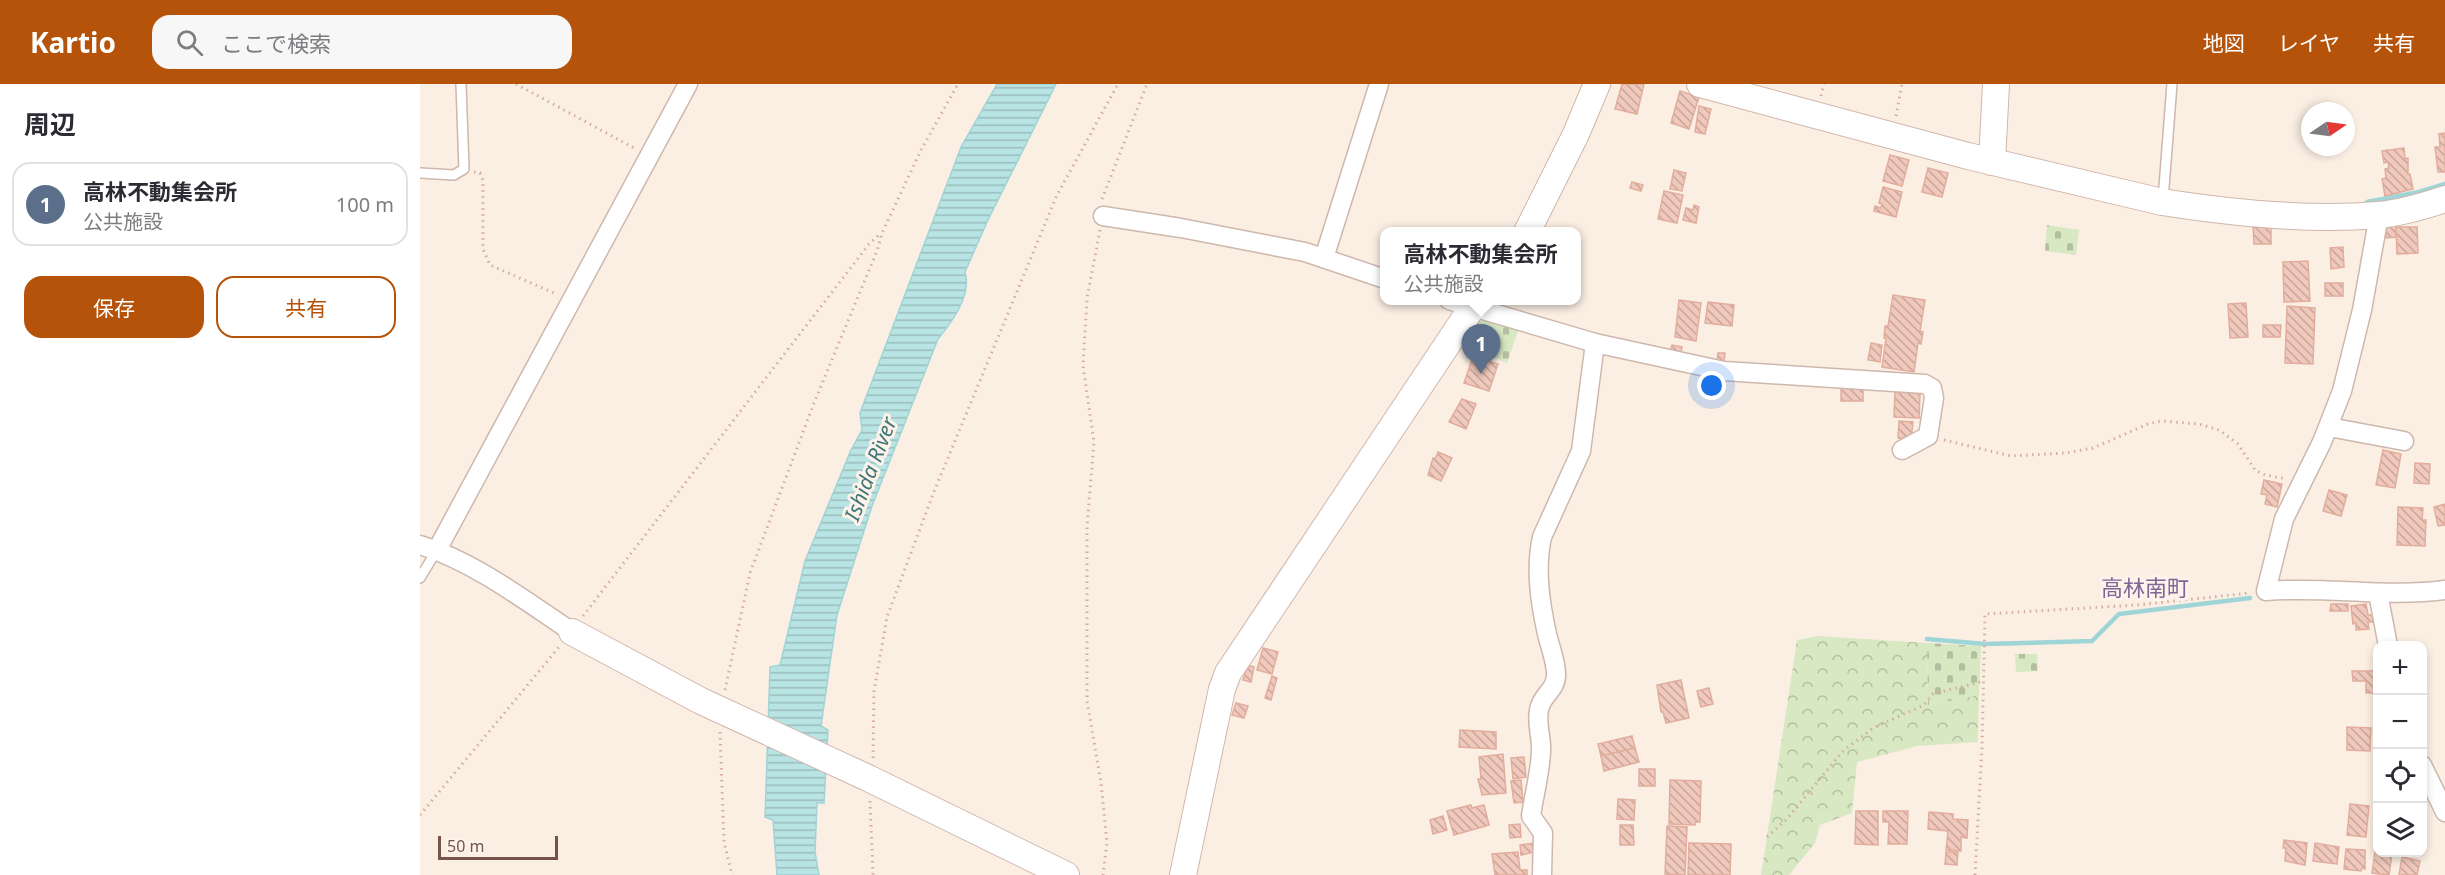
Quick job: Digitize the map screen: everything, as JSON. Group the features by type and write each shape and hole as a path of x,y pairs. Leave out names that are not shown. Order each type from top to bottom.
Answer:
{"street":[{"path":"688,84 571,303 428,548 503,585 572,632 723,711 870,779 1066,875"},
{"path":"1324,258 1379,84"},
{"path":"1529,227 1576,134 1597,84"},
{"path":"1700,84 1992,162 2162,202 2282,214 2379,215 2445,199"},
{"path":"1992,162 1996,84"},
{"path":"2379,215 2362,310 2342,391 2329,427 2284,519 2266,591 2378,593 2445,590"},
{"path":"1104,216 1193,230 1305,252 1380,277"},
{"path":"1183,875 1222,689 1228,673 1465,305"},
{"path":"1472,305 1595,343 1724,371 1924,384 1932,388 1934,398 1928,436 1902,450"},
{"path":"1542,875 1543,833 1531,816 1541,752 1539,710 1542,701 1552,691 1556,681 1556,671 1544,618 1538,570 1539,551 1542,537 1581,451 1595,343"},
{"path":"2329,427 2404,441"},
{"path":"2378,593 2387,641"},
{"path":"2427,775 2445,812"}],"lane":[{"path":"420,173 454,175 464,169 461,84"},
{"path":"2162,202 2165,190 2172,84"},
{"path":"420,578 428,548"}],"path":[{"path":"516,84 649,156"},
{"path":"732,875 724,842 723,711 750,573 814,403 877,251 882,233 921,150 957,84"},
{"path":"873,875 869,815 874,691 887,617 933,494 1057,195 1118,84"},
{"path":"1103,875 1107,842 1101,783 1087,701 1087,527 1094,442 1083,366 1083,347 1087,297 1104,216 1097,212 1147,84"},
{"path":"1892,136 1902,84"},
{"path":"464,169 480,173 483,180 483,249 490,265 537,285 571,303"},
{"path":"420,814 572,632 861,254 882,233"},
{"path":"1928,436 2011,456 2066,453 2093,448 2148,424 2161,422 2199,424 2219,430 2238,444 2255,470 2265,475 2301,482"},
{"path":"1975,875 1985,614 2137,605 2266,591"},
{"path":"1767,837 1787,819 1842,752 1873,728 1924,705 1933,694 1984,681"}],"green space":[{"path":"2047,225 2079,230 2076,255 2045,251"},
{"path":"1477,315 1519,328 1507,363 1458,342"},
{"path":"1818,636 1927,643 1928,705 1979,695 1978,742 1917,746 1857,762 1852,813 1820,825 1815,843 1789,875 1761,875 1797,640"},
{"path":"1927,643 1981,646 1979,695 1928,705"},
{"path":"2015,654 2037,654 2038,671 2016,672"}],"water":[{"name":"Ishida River","path":"997,84 1056,84 987,222 965,272 966,290 963,299 955,316 938,339 872,506 837,615 821,726 828,730 824,803 817,803 815,852 819,875 777,875 773,820 765,817 770,667 780,665 805,561 851,450 862,430 860,413 961,147"}],"building":[{"path":"1622,84 1644,84 1637,114 1615,109"},
{"path":"1680,91 1699,97 1689,129 1671,123"},
{"path":"1699,106 1711,109 1705,134 1695,132"},
{"path":"2445,133 2445,172 2438,172 2435,147 2440,147 2439,134"},
{"path":"2404,148 2413,189 2385,196 2382,179 2386,178 2385,169 2389,168 2388,162 2384,163 2382,151"},
{"path":"1890,155 1909,160 1902,186 1883,181"},
{"path":"1928,168 1948,173 1942,197 1922,192"},
{"path":"1674,170 1686,173 1682,191 1670,189"},
{"path":"1632,182 1643,185 1641,191 1630,188"},
{"path":"1883,187 1902,192 1896,217 1874,211 1875,206 1881,208 1882,204 1879,203"},
{"path":"1664,191 1683,195 1677,223 1658,219"},
{"path":"1694,205 1699,207 1696,223 1683,220 1686,208 1693,210"},
{"path":"2385,224 2396,224 2396,237 2386,238"},
{"path":"2271,225 2271,244 2254,244 2253,226"},
{"path":"2396,227 2417,227 2418,253 2397,254"},
{"path":"2343,247 2344,267 2331,269 2330,248"},
{"path":"2308,261 2310,301 2284,302 2283,262"},
{"path":"2325,283 2343,283 2343,296 2325,296"},
{"path":"1893,295 1925,300 1920,331 1923,332 1921,344 1918,343 1914,372 1882,367 1886,338 1884,338 1885,326 1888,326"},
{"path":"1679,300 1701,303 1696,341 1675,337"},
{"path":"1708,302 1734,305 1732,326 1705,323"},
{"path":"2246,303 2248,337 2230,338 2228,304"},
{"path":"2287,306 2315,308 2313,364 2285,363"},
{"path":"2263,325 2281,325 2280,337 2263,337"},
{"path":"1871,343 1882,345 1880,362 1868,360"},
{"path":"1672,345 1682,347 1680,355 1670,352"},
{"path":"1718,353 1725,353 1724,362 1717,361"},
{"path":"1474,354 1491,359 1490,362 1498,364 1489,391 1464,383"},
{"path":"1841,388 1863,388 1863,401 1841,401"},
{"path":"1895,392 1920,393 1919,418 1894,417"},
{"path":"1462,399 1476,404 1466,429 1449,422"},
{"path":"1899,421 1913,422 1911,439 1898,438"},
{"path":"2383,450 2401,454 2395,488 2376,485"},
{"path":"1438,452 1452,458 1441,481 1428,475 1433,458 1435,459"},
{"path":"2415,463 2430,464 2429,484 2414,483"},
{"path":"2264,480 2282,484 2277,507 2265,504 2267,495 2261,494"},
{"path":"2329,490 2347,495 2341,516 2323,511"},
{"path":"2445,504 2445,525 2438,526 2434,507"},
{"path":"2398,507 2423,508 2422,520 2426,520 2425,546 2397,545"},
{"path":"2331,604 2348,604 2348,611 2330,611"},
{"path":"2366,604 2368,615 2372,615 2373,622 2368,622 2369,629 2356,630 2351,606"},
{"path":"1263,648 1278,652 1272,674 1257,670"},
{"path":"1247,665 1254,667 1251,682 1243,680"},
{"path":"2352,671 2373,671 2373,693 2366,693 2366,681 2353,681"},
{"path":"1272,676 1277,678 1271,700 1265,698"},
{"path":"1681,680 1689,718 1666,723 1663,712 1661,712 1657,685"},
{"path":"1709,688 1713,704 1701,707 1697,691"},
{"path":"1236,703 1248,706 1244,718 1232,715"},
{"path":"2347,727 2371,728 2370,751 2347,750"},
{"path":"1460,730 1496,732 1496,749 1459,747"},
{"path":"1632,736 1635,748 1601,756 1598,744"},
{"path":"1635,748 1639,762 1604,771 1601,756"},
{"path":"1503,754 1506,793 1482,795 1478,779 1481,779 1479,757"},
{"path":"1524,757 1526,777 1513,779 1511,758"},
{"path":"1639,769 1655,769 1655,786 1639,786"},
{"path":"1521,780 1523,802 1514,803 1511,781"},
{"path":"1670,780 1701,781 1700,822 1695,822 1695,825 1669,824"},
{"path":"1618,799 1635,800 1634,820 1617,819"},
{"path":"2350,804 2369,806 2366,837 2347,835"},
{"path":"1471,805 1472,808 1484,805 1489,825 1454,835 1447,811"},
{"path":"1856,811 1878,811 1878,845 1855,844"},
{"path":"1883,811 1908,811 1907,844 1888,844 1889,822 1883,822"},
{"path":"1929,812 1953,814 1953,819 1968,820 1967,838 1961,837 1961,851 1946,850 1948,831 1928,829"},
{"path":"1443,816 1447,830 1433,834 1430,820"},
{"path":"1520,824 1521,837 1510,838 1509,825"},
{"path":"1620,825 1633,825 1634,845 1620,845"},
{"path":"1667,826 1687,827 1685,875 1665,874"},
{"path":"2284,840 2307,843 2305,865 2285,861"},
{"path":"1534,843 1535,852 1521,855 1520,845"},
{"path":"1689,843 1731,844 1730,875 1688,875"},
{"path":"2315,843 2339,847 2337,864 2313,861"},
{"path":"2346,849 2365,850 2365,869 2362,868 2361,871 2344,869"},
{"path":"1518,852 1520,870 1527,870 1527,875 1495,875 1492,854"},
{"path":"1946,852 1958,852 1957,865 1945,864"},
{"path":"2374,857 2392,857 2389,875 2372,873"},
{"path":"2402,857 2420,861 2417,875 2399,875"}],"waterway":[{"path":"2367,202 2419,192 2445,184"},
{"path":"1927,639 1985,644 2092,641 2119,614 2250,598"}],"place":[{"name":"高林不動集会所","path":"1481,374"}],"district":[{"name":"高林南町","path":"2145,588"}]}
